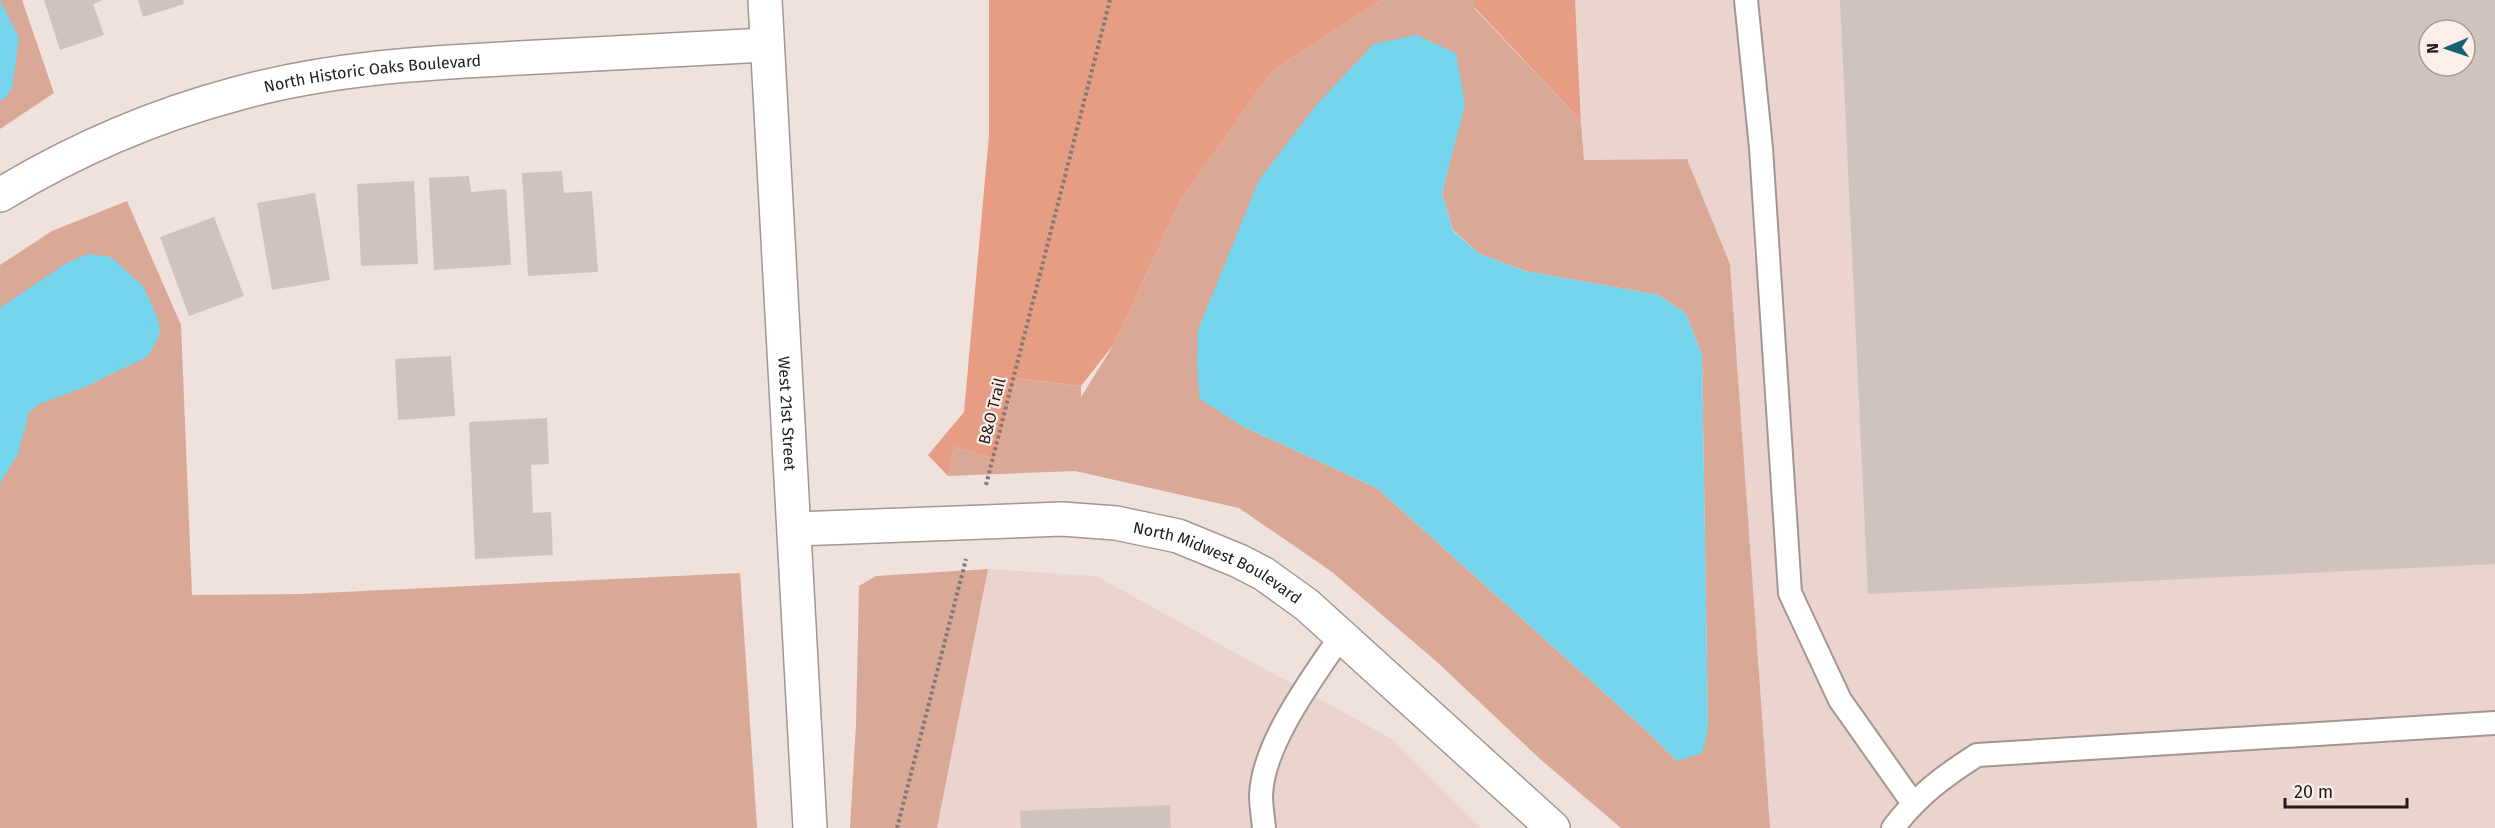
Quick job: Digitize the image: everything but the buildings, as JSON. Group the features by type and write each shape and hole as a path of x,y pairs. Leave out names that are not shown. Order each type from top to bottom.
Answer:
{"street":[{"name":"West 21st Street","path":"765,0 796,529 810,828"},
{"name":"North Historic Oaks Boulevard","path":"0,195 69,157 156,119 235,94 318,76 416,64 767,45"},
{"name":"North Midwest Boulevard","path":"796,529 976,522 1102,521 1178,536 1264,574 1307,605 1553,828"}],"lane":[{"path":"1746,0 1761,148 1790,593 1840,699 1912,802"},
{"path":"1264,828 1261,794 1270,756 1298,700 1341,636"},
{"path":"1893,828 1912,802 1943,776 1977,755 2495,723"}],"path":[{"name":"B&O Trail","path":"897,828 1110,0"}],"shaded area":[{"path":"0,0 22,0 54,93 0,129"},
{"path":"989,0 1382,0 1272,71 1181,200 1114,344 1081,386 1016,378 995,459 954,447 948,476 928,455 964,412 989,135"},
{"path":"1382,0 1475,0 1475,9 1581,121 1584,160 1687,159 1730,264 1770,828 1621,828 1540,759 1437,662 1332,572 1239,508 1075,471 948,476 954,447 995,459 1016,378 1081,386 1081,397 1114,344 1181,200 1272,71","holes":["1449,164 1442,193 1453,230 1480,254 1525,271 1659,295 1686,314 1702,355 1708,728 1677,761 1377,488 1242,426"]},
{"path":"1475,0 1575,0 1581,121 1475,8"},
{"path":"1575,0 2495,0 2495,828 1770,828 1730,264 1687,159 1584,160"},
{"path":"127,201 181,325 192,595 301,594 740,573 757,828 0,828 0,265 52,231"},
{"path":"988,569 1096,576 1392,739 1481,828 937,828"},
{"path":"988,569 937,828 850,828 856,724 859,586 876,576"}],"water":[{"path":"0,0 19,38 12,88 5,99 0,100"},
{"path":"1416,35 1456,53 1465,105 1442,193 1453,231 1480,254 1525,271 1659,295 1686,314 1702,355 1708,729 1702,753 1677,761 1377,488 1242,426 1200,399 1197,367 1198,330 1259,180 1318,103 1374,44"},
{"path":"88,254 111,257 143,286 158,319 160,330 158,339 147,357 87,386 37,405 29,413 18,454 0,483 0,308 68,262"}]}
